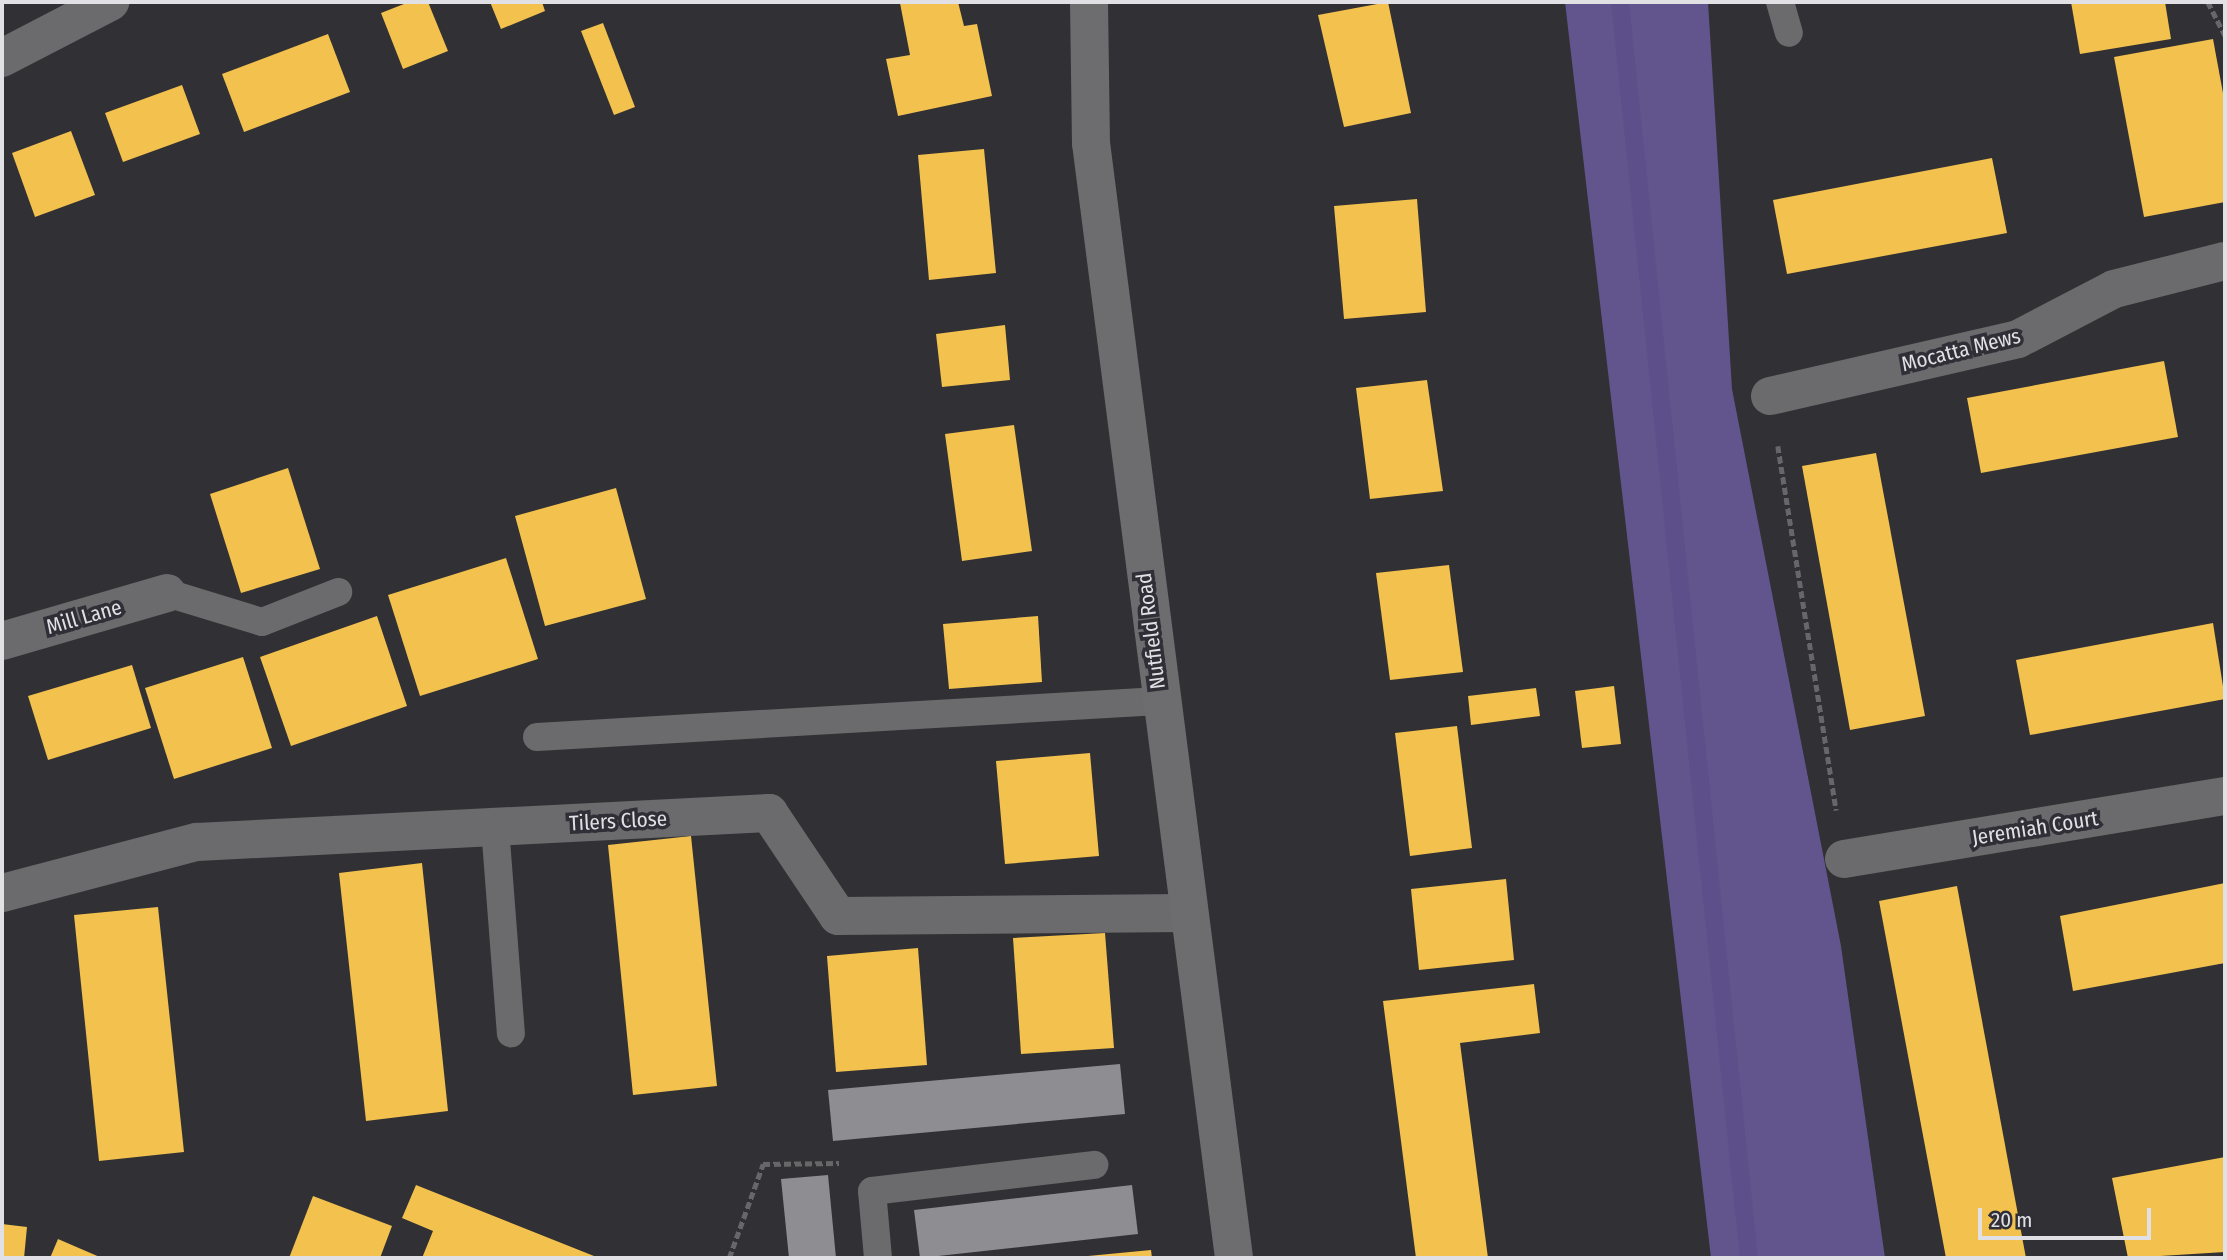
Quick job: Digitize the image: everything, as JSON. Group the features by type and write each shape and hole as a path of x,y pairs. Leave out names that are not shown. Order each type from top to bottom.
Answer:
{"street":[{"path":"2,58 110,2"},
{"name":"Nutfield Road","path":"1089,2 1091,143 1185,913 1234,1258"},
{"name":"Mocatta Mews","path":"1770,396 2018,339 2114,289 2225,261"},
{"name":"Mill Lane","path":"2,641 167,593"},
{"name":"Jeremiah Court","path":"1844,859 2225,796"},
{"name":"Tilers Close","path":"2,893 197,842 769,813 838,916 1185,913"}],"lane":[{"path":"1780,2 1789,33"},
{"path":"167,593 262,622 338,592"},
{"path":"537,737 1159,701"},
{"path":"495,827 512,1034"},
{"path":"878,1258 872,1191 1094,1165"}],"path":[{"path":"2208,2 2225,36"},
{"path":"1770,396 1844,859"},
{"path":"729,1258 763,1164 836,1160 872,1191"}],"shaded area":[{"path":"1565,2 1708,2 1732,389 1841,946 1885,1258 1711,1258"}],"building: Homes":[{"path":"409,2 428,2 448,51 403,69 381,13"},
{"path":"490,2 542,2 545,11 501,29"},
{"path":"958,2 964,26 977,24 992,96 898,116 886,59 910,55 900,3"},
{"path":"1388,2 1411,113 1344,127 1318,15"},
{"path":"2071,2 2165,2 2171,39 2080,54"},
{"path":"603,23 635,107 614,115 581,31"},
{"path":"328,34 350,92 244,132 222,74"},
{"path":"2213,39 2225,104 2225,202 2144,217 2114,57"},
{"path":"182,85 200,134 123,162 105,113"},
{"path":"71,131 95,195 35,217 12,153"},
{"path":"984,149 996,273 929,280 918,155"},
{"path":"1992,158 2007,233 1787,274 1773,200"},
{"path":"1417,199 1426,312 1344,319 1334,206"},
{"path":"1005,325 1010,380 942,387 936,334"},
{"path":"2164,361 2178,437 1981,473 1967,398"},
{"path":"1427,380 1443,491 1370,499 1356,388"},
{"path":"1014,425 1032,551 962,561 945,434"},
{"path":"1876,453 1925,716 1850,730 1802,466"},
{"path":"288,468 320,569 241,593 210,494"},
{"path":"616,488 646,599 545,626 515,516"},
{"path":"506,558 538,659 420,696 388,595"},
{"path":"1449,565 1463,672 1390,680 1376,573"},
{"path":"377,616 407,706 291,746 260,657"},
{"path":"1038,616 1042,682 949,689 943,624"},
{"path":"2213,623 2225,699 2030,735 2016,660"},
{"path":"243,657 272,748 174,779 145,688"},
{"path":"132,665 151,728 48,760 28,696"},
{"path":"1614,686 1621,744 1582,748 1575,691"},
{"path":"1536,688 1540,716 1471,725 1468,696"},
{"path":"1457,726 1472,848 1410,856 1395,733"},
{"path":"1090,753 1099,856 1005,864 996,761"},
{"path":"691,836 717,1086 633,1095 608,845"},
{"path":"422,863 448,1111 366,1121 339,873"},
{"path":"1506,879 1514,960 1419,970 1411,889"},
{"path":"2225,883 2225,963 2073,991 2060,916"},
{"path":"1957,886 2026,1258 1946,1258 1879,901"},
{"path":"158,907 184,1152 99,1161 74,915"},
{"path":"1105,933 1114,1048 1021,1054 1013,938"},
{"path":"918,948 927,1065 836,1072 827,956"},
{"path":"1534,984 1540,1033 1460,1043 1488,1258 1416,1258 1383,1001"},
{"path":"2225,1157 2225,1252 2128,1258 2112,1178"},
{"path":"416,1185 599,1258 422,1258 433,1231 402,1218"},
{"path":"313,1196 392,1226 380,1258 289,1258"},
{"path":"2,1224 27,1227 24,1258 2,1258"},
{"path":"58,1239 102,1258 50,1258"},
{"path":"1151,1250 1152,1258 1088,1258 1088,1256"}],"building: Industry":[{"path":"1120,1064 1125,1114 833,1141 828,1090"},
{"path":"828,1175 836,1258 789,1258 781,1179"},
{"path":"1132,1185 1138,1234 920,1258 914,1210"}],"waterway":[{"path":"1620,2 1749,1258"}]}
